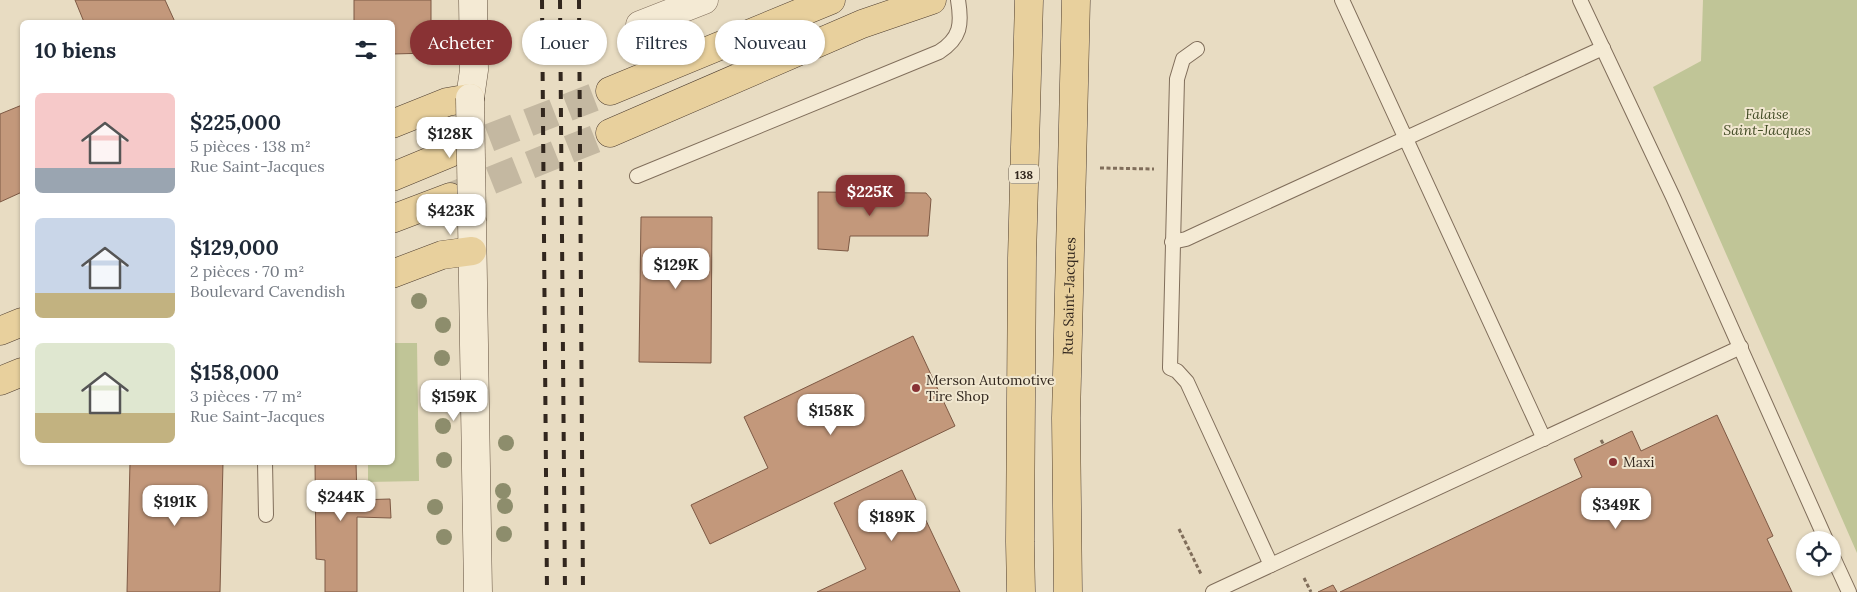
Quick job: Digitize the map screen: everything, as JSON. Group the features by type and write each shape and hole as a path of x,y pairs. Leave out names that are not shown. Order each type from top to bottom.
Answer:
{"main road":[{"path":"610,91 831,0"},
{"path":"610,132 862,24 932,0"},
{"name":"138","path":"1022,592 1020,532 1022,258 1029,0"},
{"name":"Rue Saint-Jacques","path":"1068,592 1066,418 1076,0"},
{"path":"395,123 447,102 470,98"},
{"path":"395,176 450,153"},
{"path":"395,219 450,197"},
{"path":"395,273 442,255 472,251"},
{"path":"0,331 20,323"},
{"path":"0,380 20,373"}],"street":[{"path":"473,0 474,70 470,98 478,592"},
{"path":"653,20 704,0"}],"lane":[{"path":"637,176 939,52 956,38 960,29 958,0"},
{"path":"1342,0 1544,438"},
{"path":"1580,0 1741,348 1822,531"},
{"path":"1172,242 1186,239 1603,48"},
{"path":"1197,49 1183,58 1177,79 1170,368 1177,371 1187,382 1271,565"},
{"path":"1212,592 1741,348"},
{"path":"265,465 266,515"},
{"path":"1841,575 1849,592"}],"path":[{"path":"1092,168 1137,169"},
{"path":"1601,440 1604,445"},
{"path":"1179,529 1201,574"},
{"path":"1304,578 1311,592"}],"green space":[{"name":"Falaise Saint-Jacques","path":"1703,0 1857,0 1857,553 1653,87 1701,61"},
{"path":"395,343 417,343 419,481 368,482 368,465 395,465"}],"building":[{"path":"75,0 165,0 174,20 83,20"},
{"path":"354,0 431,0 431,20 410,20 410,54 395,54 395,20 354,20"},
{"path":"20,106 20,193 0,202 0,114"},
{"path":"818,192 926,193 931,199 928,236 850,236 848,251 818,249"},
{"path":"641,217 712,217 711,363 639,362"},
{"path":"913,336 955,426 710,544 691,505 768,468 744,417"},
{"path":"1717,415 1773,536 1767,539 1792,592 1340,592 1582,477 1574,459 1632,431 1641,451"},
{"path":"130,465 223,465 220,592 127,592"},
{"path":"315,465 356,465 357,500 390,499 391,518 357,517 357,592 325,592 325,560 316,559"},
{"path":"902,470 960,592 817,592 866,569 834,503"},
{"path":"1333,585 1337,592 1318,592"}],"tunnel":[{"path":"450,153 610,91"},
{"path":"452,196 610,133"}],"railway":[{"path":"542,0 547,592"},
{"path":"560,0 565,592"},
{"path":"579,0 583,592"}],"place":[{"name":"Merson Automotive Tire Shop","path":"916,388"},
{"name":"Maxi","path":"1613,462"}]}
